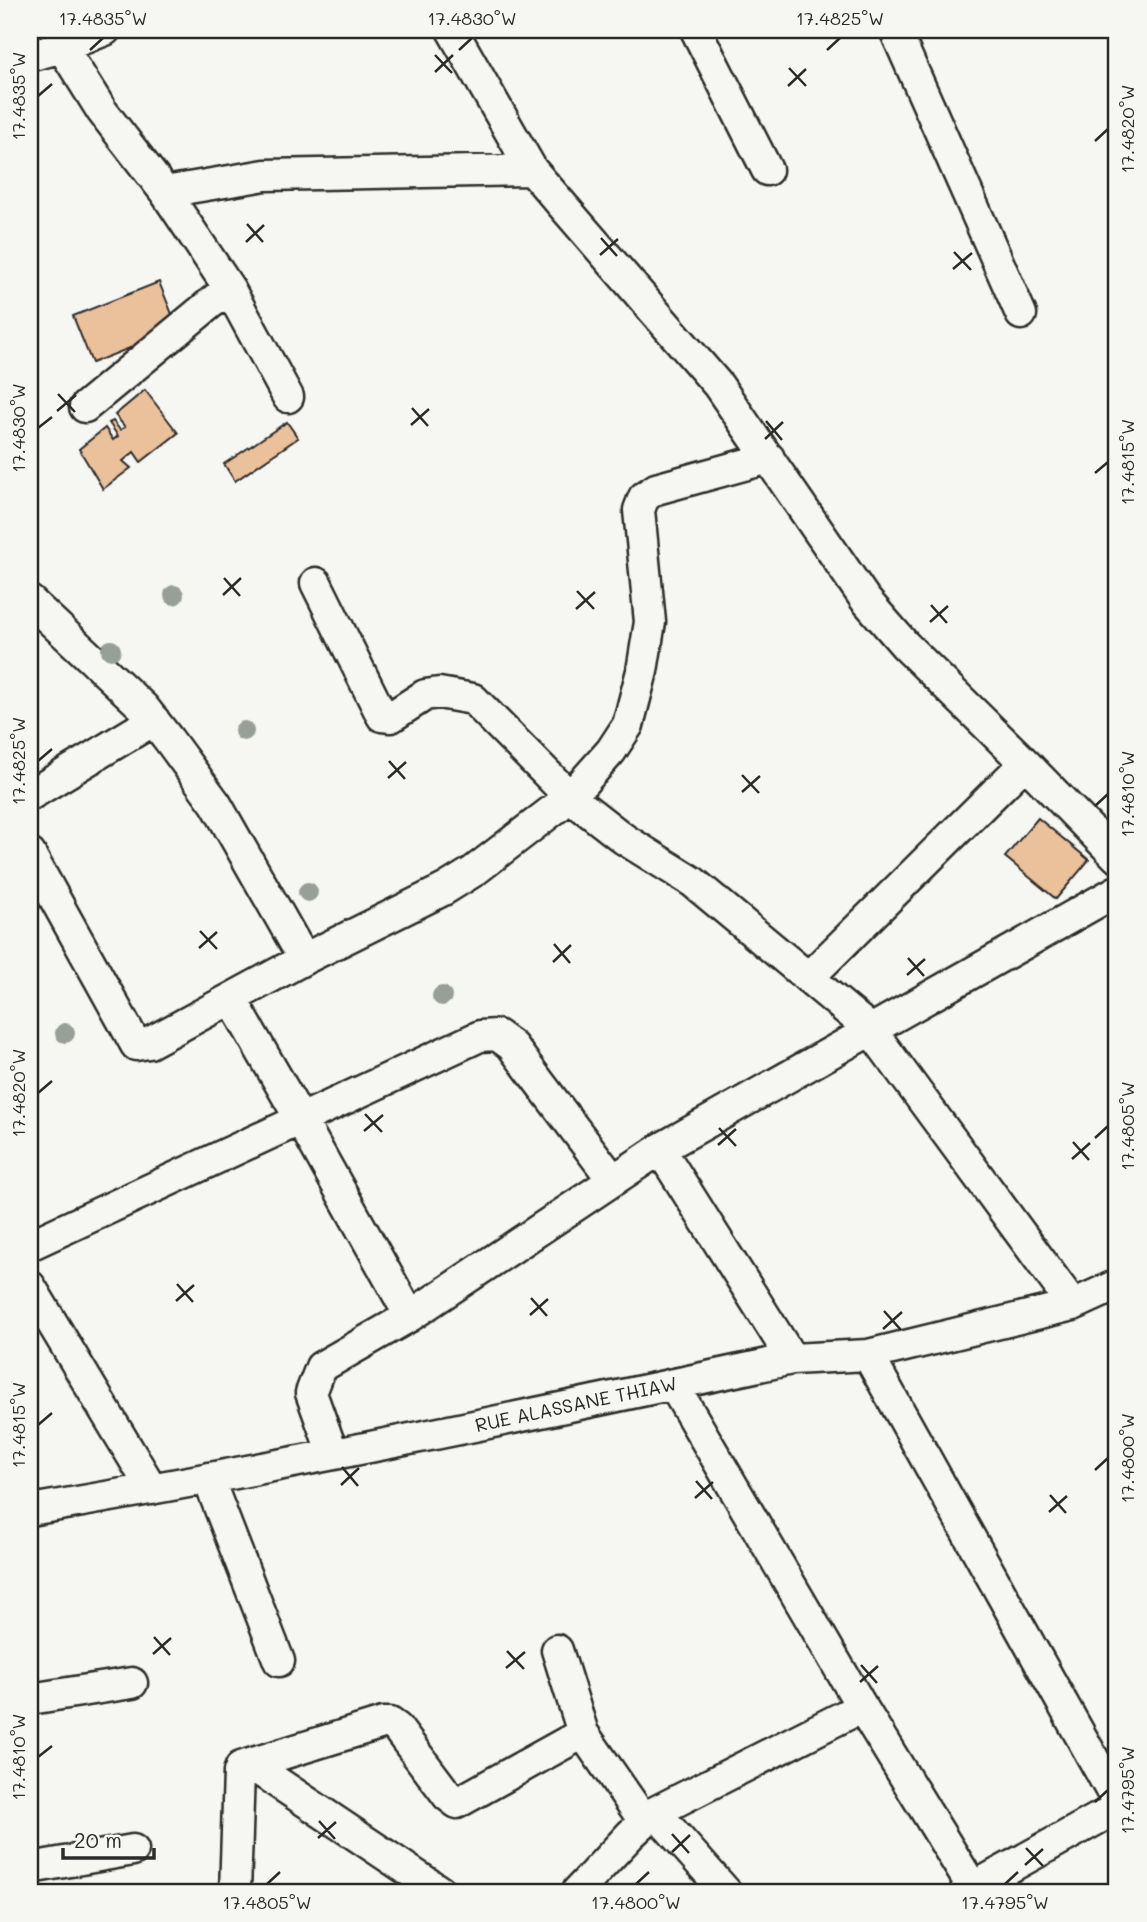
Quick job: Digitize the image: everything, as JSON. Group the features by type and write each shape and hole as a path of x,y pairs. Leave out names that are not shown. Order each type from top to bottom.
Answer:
{"street":[{"path":"30,56 105,30"},
{"path":"452,30 532,170 718,385 865,599 905,645 1025,762 1117,858"},
{"path":"696,30 768,170"},
{"path":"895,30 1021,314"},
{"path":"62,47 102,111 165,192 229,288 288,397"},
{"path":"165,192 265,175 532,170"},
{"path":"85,407 229,288"},
{"path":"30,854 135,1045 149,1043 445,889 474,871 570,797 611,751 628,725 642,671 650,622 639,510 644,497 656,489 769,458"},
{"path":"316,583 382,716 391,717 425,695 439,693 473,699 570,797 624,839 693,882 871,1030 1073,1305"},
{"path":"30,601 154,720 216,804 304,960"},
{"path":"30,795 154,720"},
{"path":"808,978 1025,762"},
{"path":"332,1454 311,1393 321,1367 410,1316 660,1149 1117,891"},
{"path":"232,1000 410,1316"},
{"path":"30,1245 480,1036 497,1035 512,1046 613,1180"},
{"path":"660,1149 792,1359"},
{"name":"RUE ALASSANE THIAW","path":"30,1510 332,1454 792,1359 868,1355 1073,1305 1117,1285"},
{"path":"30,1286 152,1489"},
{"path":"868,1355 1117,1801"},
{"path":"673,1384 969,1890 1117,1808"},
{"path":"208,1478 279,1661"},
{"path":"556,1650 583,1733 650,1817 726,1892"},
{"path":"30,1699 132,1683"},
{"path":"577,1892 650,1817 862,1707"},
{"path":"235,1892 241,1767 390,1723 397,1728 448,1796 457,1803 583,1733"},
{"path":"250,1764 441,1892"},
{"path":"30,1868 133,1850"}],"building":[{"path":"159,282 178,329 92,363 73,316"},
{"path":"145,390 178,433 141,462 134,452 123,461 131,468 103,489 79,449 105,428 113,440 118,436 109,423 113,421 120,430 125,427 115,415"},
{"path":"287,422 298,438 235,481 224,464"},
{"path":"1038,818 1089,860 1056,899 1005,857"}]}
